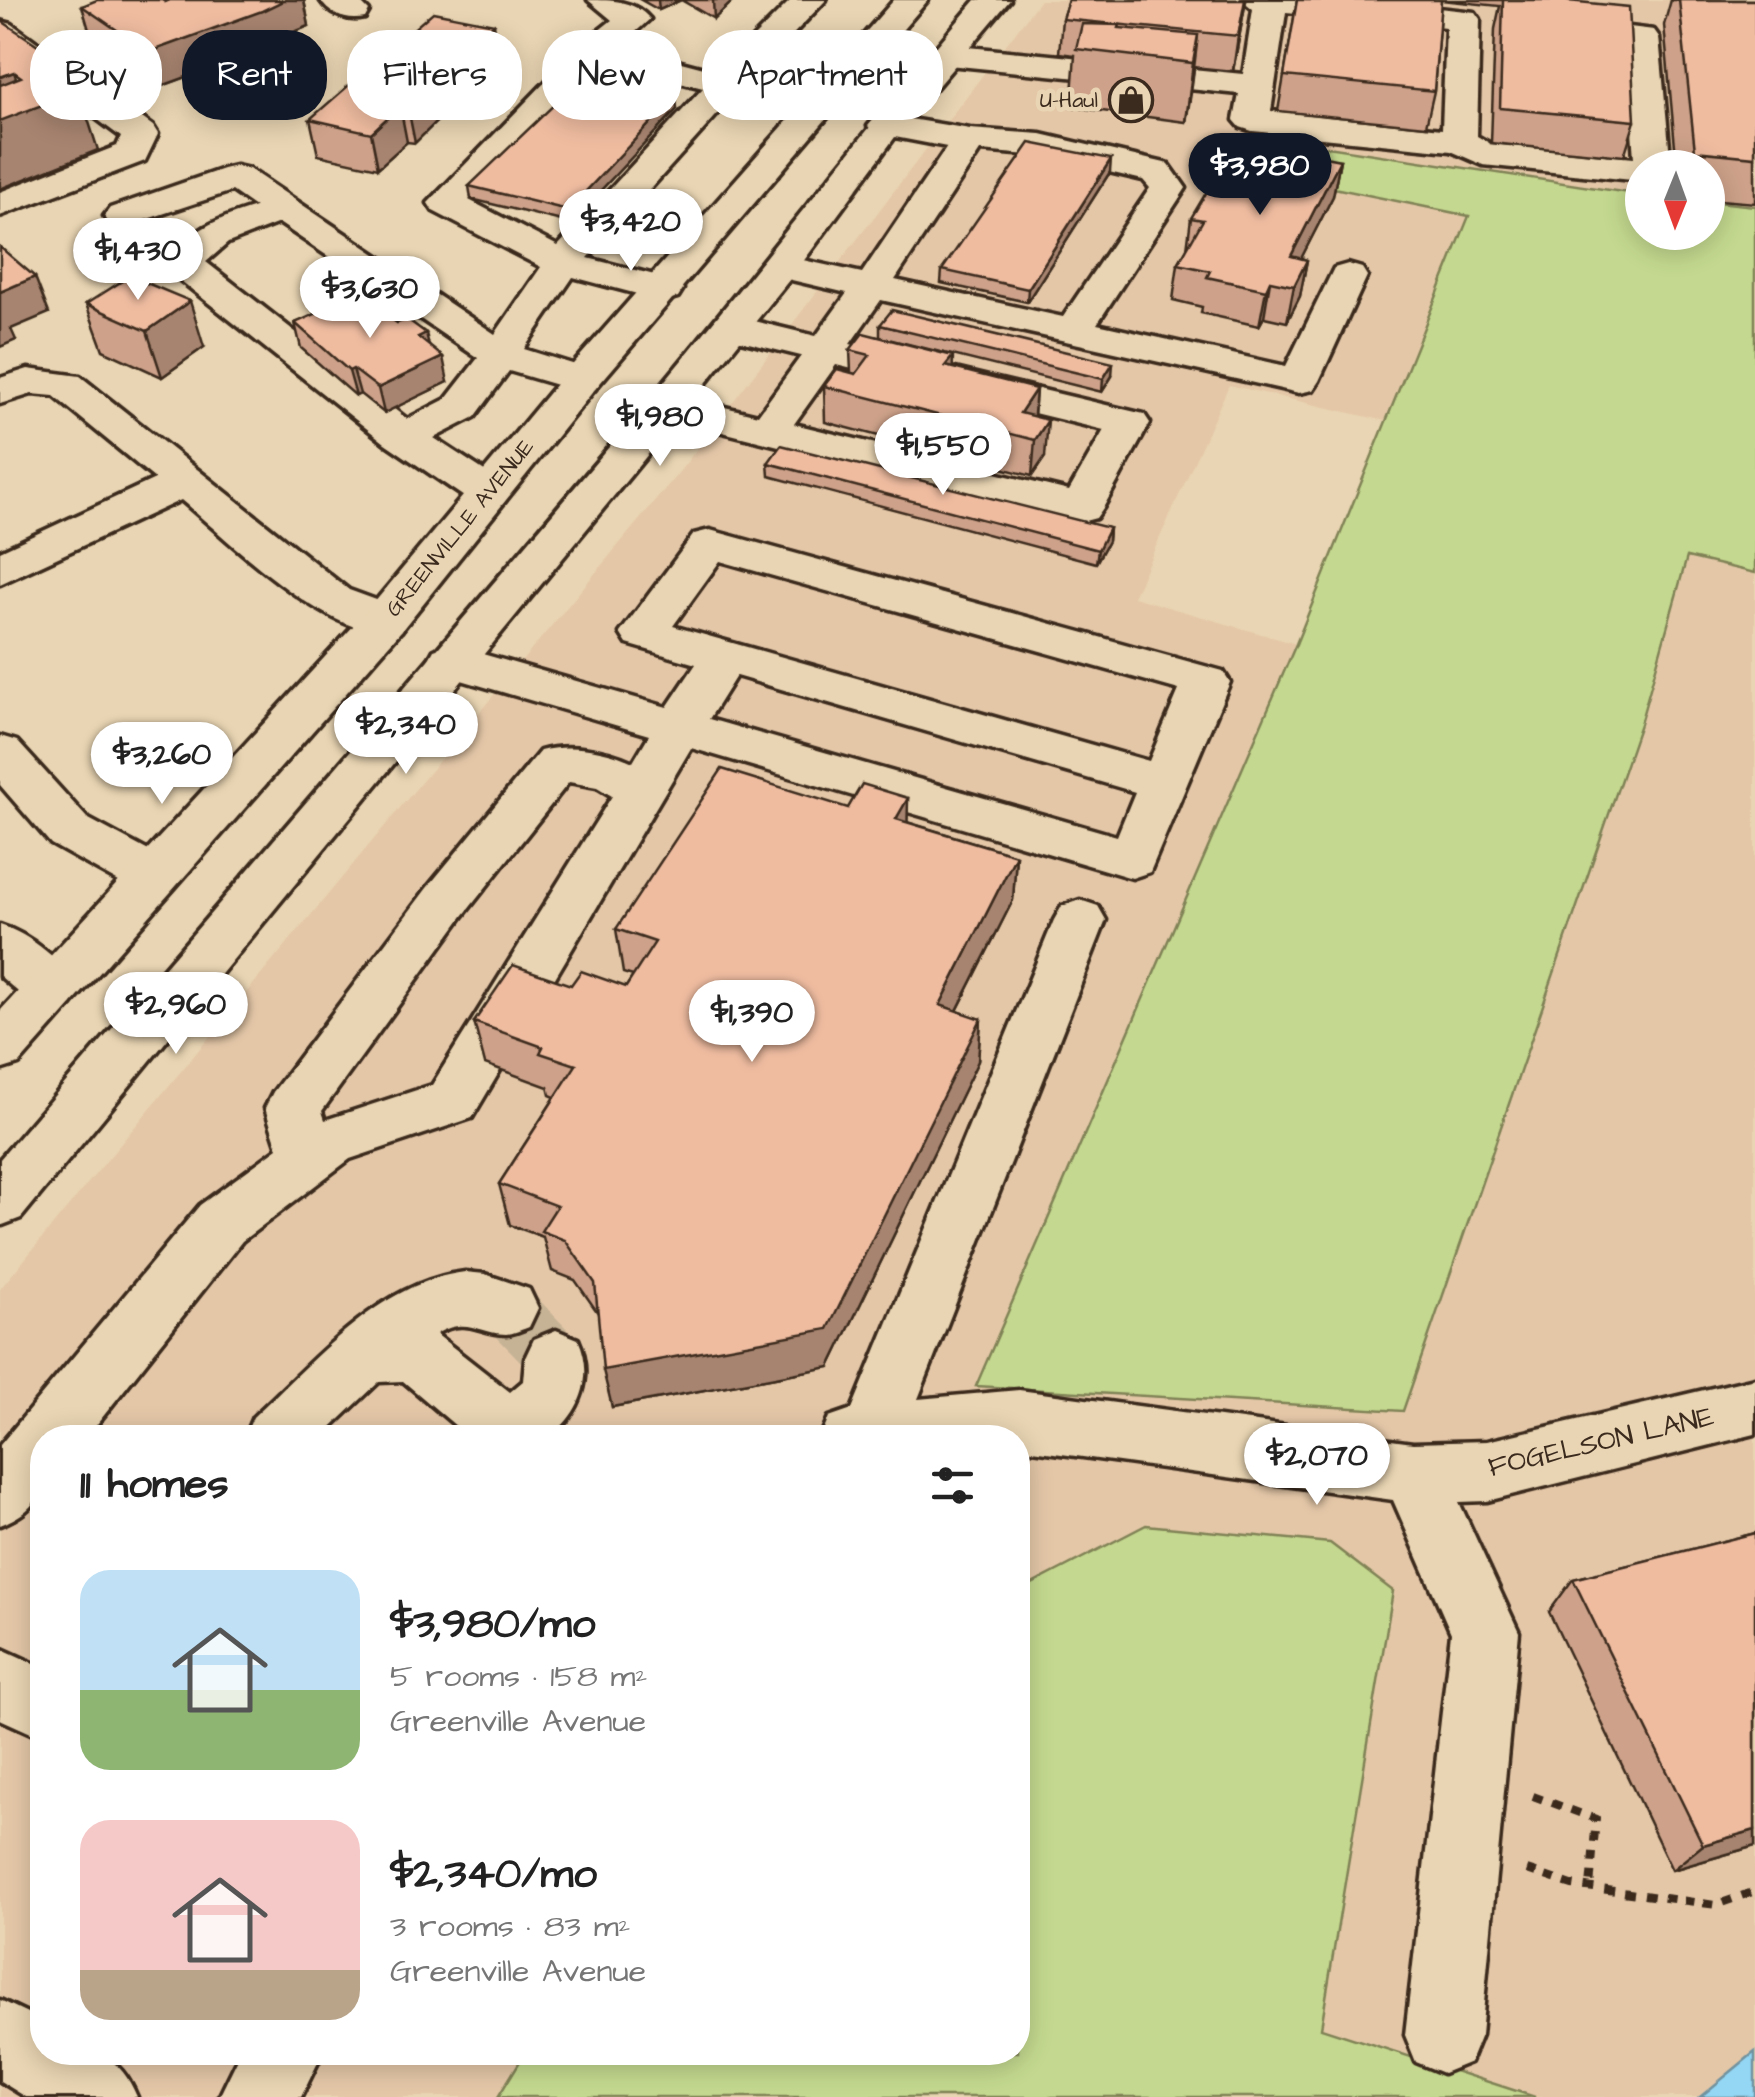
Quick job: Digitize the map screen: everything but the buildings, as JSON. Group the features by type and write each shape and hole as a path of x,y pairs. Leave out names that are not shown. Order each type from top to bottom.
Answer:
{"main road":[{"path":"604,0 632,19 619,30"},
{"path":"780,30 810,0"},
{"name":"GREENVILLE AVENUE","path":"885,30 912,0"},
{"path":"0,1201 666,405 780,266 886,126 994,0"},
{"path":"1258,0 1642,37 1651,150"},
{"path":"1272,1 1252,120 1459,141 1483,154 1625,168"},
{"path":"1459,141 1462,19"},
{"path":"0,31 140,134 132,153 0,204"},
{"path":"948,55 1258,86"},
{"path":"400,434 438,426 462,408 608,198 660,142 702,105"},
{"path":"542,114 446,203 563,263 664,289"},
{"name":"GREENVILLE AVENUE","path":"0,1048 385,620 582,380 664,289 805,120"},
{"path":"859,120 970,140 1041,145 1156,172 1168,188 1073,331"},
{"path":"768,430 872,286 970,140"},
{"path":"123,216 236,177 500,354 582,380"},
{"path":"284,209 207,238 185,265 400,434 488,493"},
{"path":"780,266 1299,381 1348,276"},
{"path":"666,405 1081,508 1129,423 730,327"},
{"path":"0,392 28,380 66,384 333,601 458,653 680,725 1132,859 1164,783 1206,682 710,544 643,633 1164,783"},
{"path":"0,570 185,480"},
{"path":"56,1425 220,1223 330,1142 452,1102 725,657"},
{"path":"0,754 69,831 154,877"},
{"path":"310,1156 292,1108 445,902 557,763 609,770 640,790"},
{"path":"866,1425 1080,920"},
{"path":"0,945 52,990"},
{"path":"289,1425 365,1355 424,1308 451,1297 482,1298 508,1308"},
{"path":"365,1355 414,1354 495,1425"},
{"path":"517,1425 540,1410 557,1386 556,1358"},
{"name":"FOGELSON LANE","path":"960,1425 1019,1419 1413,1473 1487,1471 1526,1464 1755,1406"},
{"path":"0,1495 30,1458"},
{"path":"1413,1473 1484,1632 1444,2035"},
{"path":"0,1682 30,1698"},
{"path":"0,2038 30,2056"},
{"path":"45,2065 98,2097"},
{"path":"258,2097 277,2065"}],"path":[{"path":"1590,1887 1596,1818"},
{"path":"1572,1885 1716,1905 1755,1891"}],"shaded area":[{"path":"1040,0 1734,0 1755,27 1755,206 1725,203 1725,150 1625,150 1625,192 1256,136 1238,168 1469,215 1386,421 1229,385 1133,597 1296,644 1640,724 1687,556 1755,573 1755,2097 0,2097 0,1289 680,471"}],"green space":[{"path":"1256,136 1625,192 1625,250 1725,250 1725,203 1755,206 1755,573 1687,557 1640,724 1403,1411 976,1386 1296,644 1469,216 1237,168"},
{"path":"1146,1525 1330,1543 1393,1591 1321,2028 1535,2097 498,2097 518,2065 1030,2065 1030,1585"}],"water":[{"path":"1755,2052 1755,2097 1700,2097"}],"tunnel":[{"path":"508,1308 556,1358"}],"place":[{"name":"U-Haul","path":"1131,100"}]}
